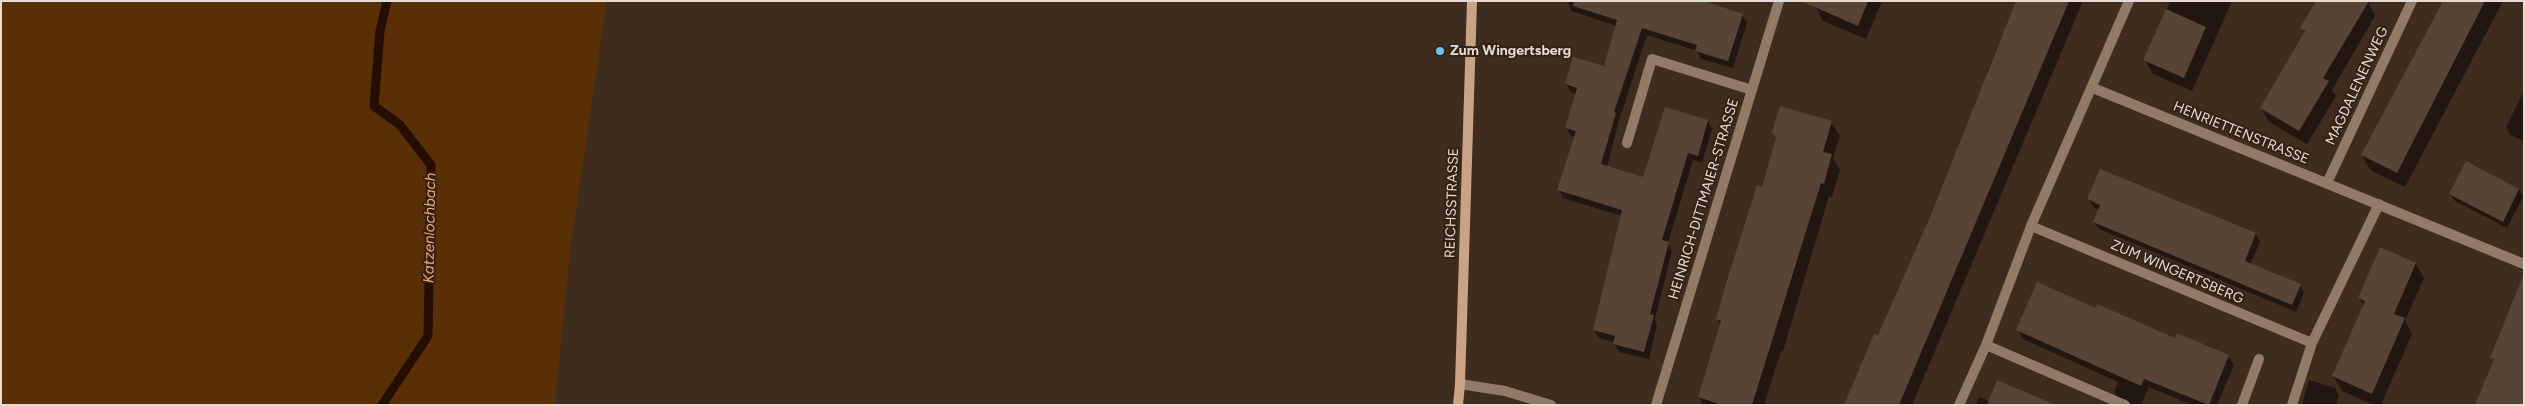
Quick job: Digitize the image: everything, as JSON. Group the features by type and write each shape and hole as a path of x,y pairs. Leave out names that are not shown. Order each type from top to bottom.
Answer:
{"main road":[{"name":"REICHSSTRASSE","path":"1458,405 1472,1"}],"street":[{"name":"HEINRICH-DITTMAIER-STRASSE","path":"1656,405 1779,1"},
{"path":"1959,405 1986,346 2031,226 2093,88 2129,1"},
{"name":"MAGDALENENWEG","path":"2327,183 2412,1"},
{"path":"1627,143 1652,59 1752,90"},
{"name":"HENRIETTENSTRASSE","path":"2093,88 2524,264"},
{"path":"2292,405 2312,343 2379,204"},
{"name":"ZUM WINGERTSBERG","path":"2031,226 2312,343"},
{"path":"1986,346 2125,405"},
{"path":"2242,405 2259,359"},
{"path":"1460,384 1505,391 1551,405"}],"shaded area":[{"path":"1,1 607,1 570,251 555,405 1,405"}],"building":[{"path":"1574,1 1704,1 1743,14 1728,61 1695,51 1697,45 1642,28 1614,112 1616,113 1601,164 1643,177 1665,107 1708,120 1698,156 1688,153 1662,240 1669,242 1650,314 1654,315 1644,352 1613,344 1615,336 1593,330 1622,210 1557,190 1576,131 1565,128 1577,88 1565,84 1573,57 1604,66 1617,20 1573,6"},
{"path":"1801,1 1868,1 1858,26"},
{"path":"2016,1 2069,1 1899,405 1844,405 1874,334 1878,335 1930,217"},
{"path":"2316,1 2369,1 2323,78 2329,81 2299,131 2260,108 2305,31 2300,28"},
{"path":"2443,1 2485,1 2397,173 2361,155"},
{"path":"2166,9 2206,27 2184,78 2143,60"},
{"path":"1780,106 1832,121 1823,152 1832,154 1824,184 1821,183 1752,405 1722,405 1698,397 1721,321 1716,319 1724,290 1757,185 1762,187 1776,138 1772,132"},
{"path":"2466,161 2519,189 2503,222 2449,194"},
{"path":"2100,169 2256,233 2245,261 2301,284 2292,305 2093,222 2100,205 2087,199"},
{"path":"2380,247 2416,263 2394,314 2405,318 2372,394 2332,376 2365,301 2358,298"},
{"path":"2523,276 2524,405 2475,405 2494,359 2490,358"},
{"path":"2037,282 2096,308 2097,304 2175,338 2177,333 2229,355 2209,405 2144,379 2141,386 2016,330"},
{"path":"1997,380 2056,405 1987,405"}],"waterway":[{"name":"Katzenlochbach","path":"382,405 428,336 431,165 400,125 374,106 380,31 387,1"}],"place":[{"name":"Zum Wingertsberg","path":"1440,51"}]}
